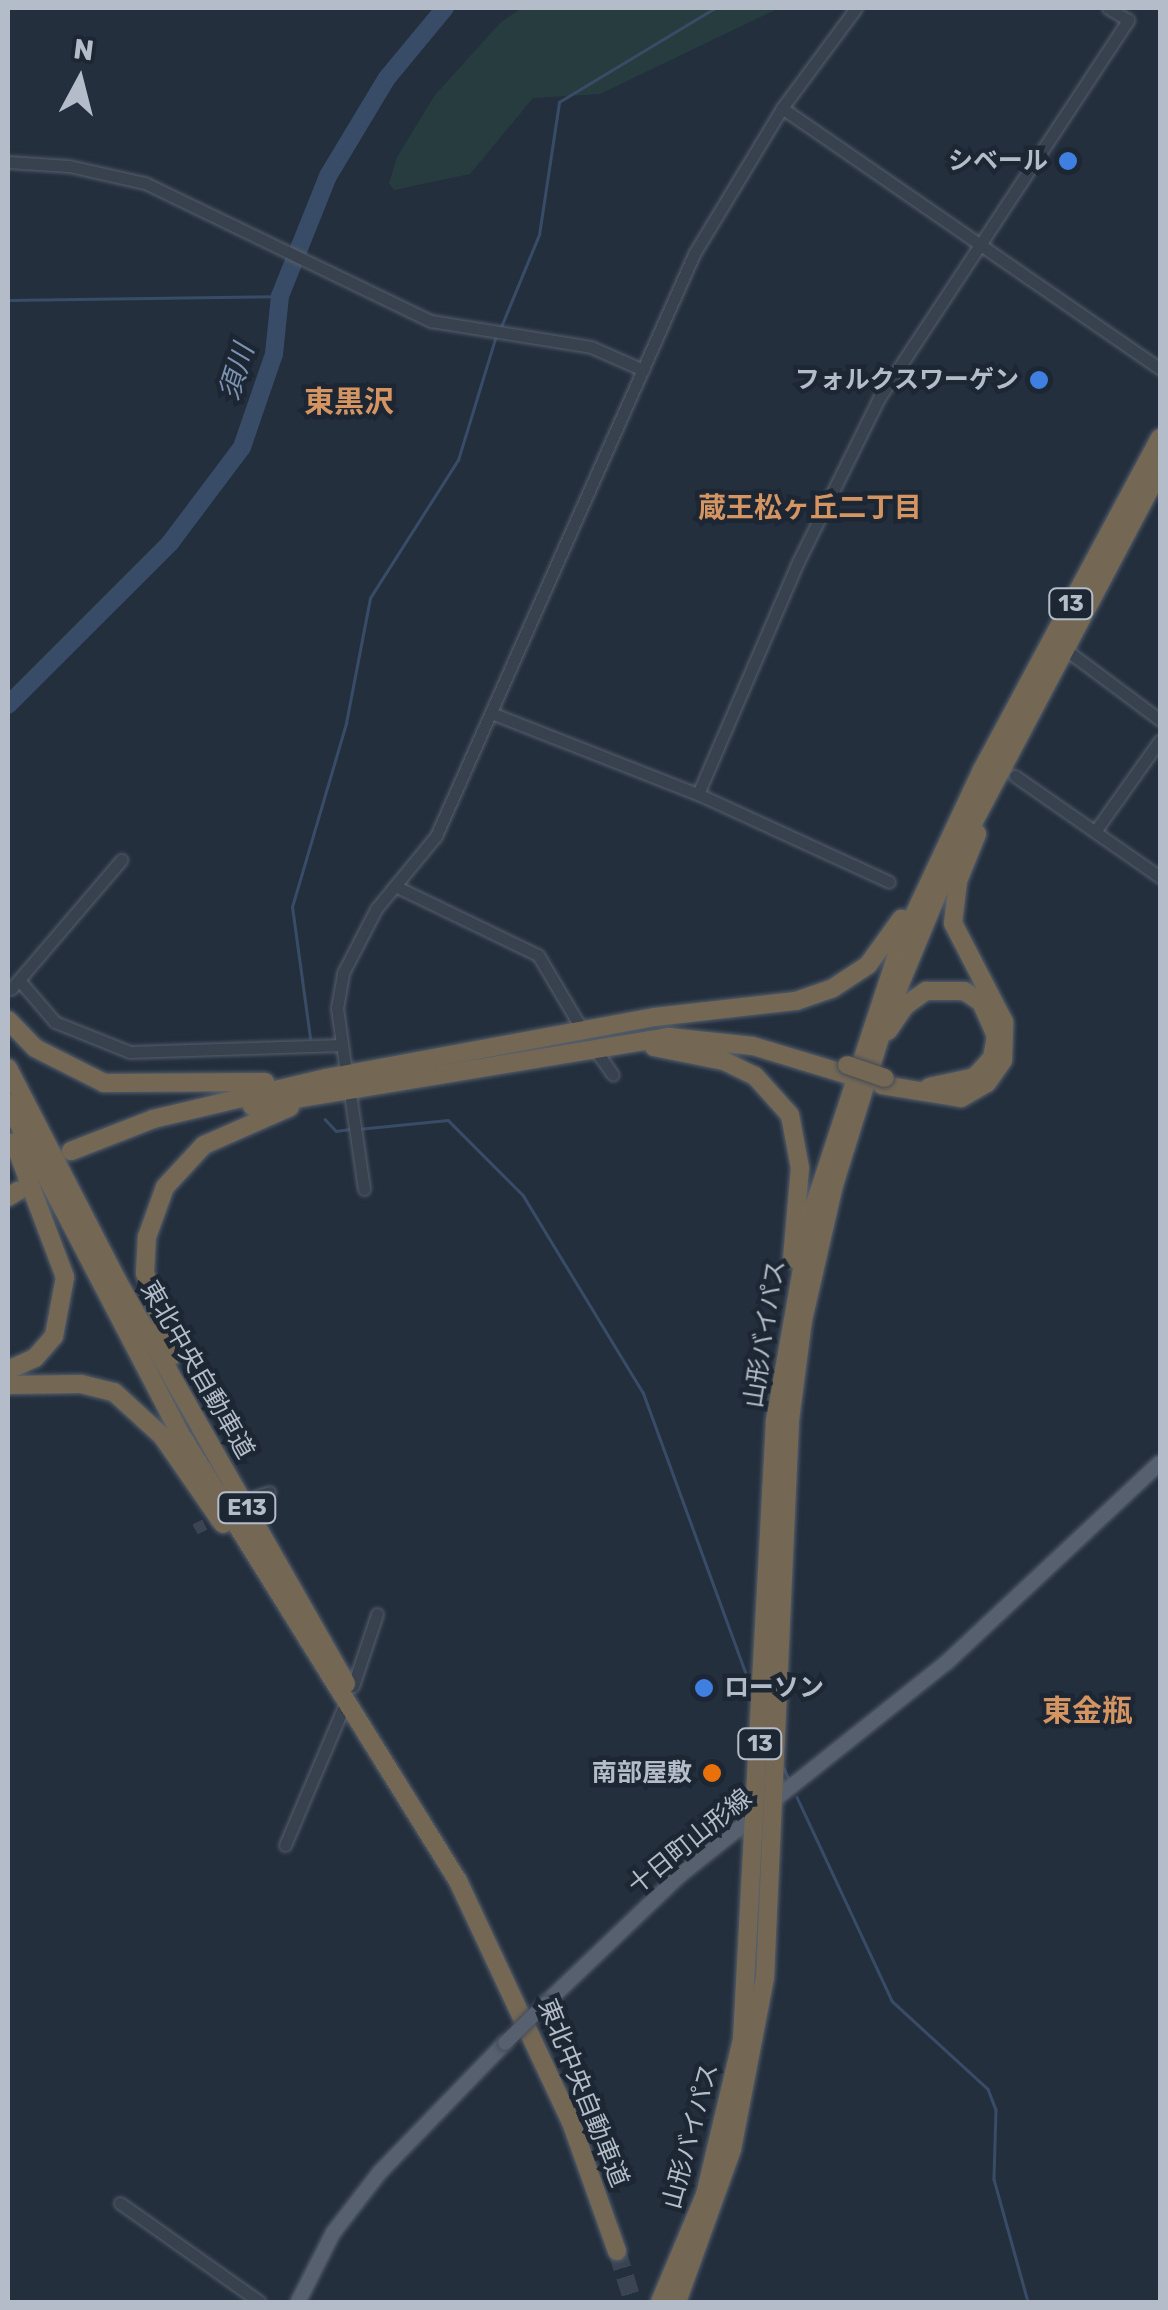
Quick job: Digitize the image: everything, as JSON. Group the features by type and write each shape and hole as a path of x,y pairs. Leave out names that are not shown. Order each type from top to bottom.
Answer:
{"highway":[{"name":"山形バイパス","path":"676,2302 716,2200 743,2103 765,1978 767,1808 762,1626 780,1389 812,1212 858,1057 900,944 982,770 1160,438"},
{"name":"山形バイパス","path":"660,2302 705,2195 729,2106 749,1974 767,1808 790,1420 817,1250 878,1044 945,876 1024,718 1160,470"},
{"path":"582,1029 655,1028 734,1034 884,1082 960,1098 987,1083 1003,1060 1004,1022 953,923 958,881 1024,718"},
{"path":"74,1156 207,1115 582,1029 796,1001 857,973 888,940 959,799 982,770"},
{"path":"878,1044 905,1006 942,988 981,1002 996,1036 992,1058 958,1085 941,1089 884,1082"},
{"path":"8,1020 51,1058 104,1083 144,1087 327,1086 601,1049 710,1040 846,1070"},
{"path":"601,1049 724,1060 755,1076 790,1115 800,1168 780,1389"},
{"name":"東北中央自動車道","path":"8,1068 118,1282 322,1639 521,2007 617,2251"},
{"path":"322,1639 163,1336 146,1254 160,1197 188,1159 232,1130 327,1086"},
{"name":"東北中央自動車道","path":"8,1103 173,1420 408,1798"},
{"path":"8,1128 66,1276 54,1336 35,1358 8,1370"},
{"path":"8,1386 81,1384 114,1392 142,1415 345,1698"}],"main road":[{"name":"十日町山形線","path":"298,2302 333,2233 380,2172 546,2003 678,1876 947,1662 1160,1463"}],"street":[{"path":"344,1065 342,973 395,886 436,836 694,254 782,108 856,8"},
{"path":"698,794 854,447 980,242 1128,20 1108,8"},
{"path":"782,108 1160,369"},
{"path":"8,162 69,166 145,183 276,243 431,322 497,336 591,348 643,370"},
{"path":"1062,647 1160,720"},
{"path":"492,714 698,794 889,882"},
{"path":"1096,830 1160,740"},
{"path":"1015,776 1160,877"},
{"path":"121,860 15,984 64,1028 130,1052 341,1045"},
{"path":"395,886 538,955 582,1029"},
{"path":"601,1049 613,1075"},
{"path":"350,1100 364,1189"},
{"path":"254,1497 269,1492"},
{"path":"285,1845 377,1614"},
{"path":"120,2203 260,2302"}],"green space":[{"path":"522,8 779,8 600,94 533,98 470,174 394,190 389,183 397,157 435,95 501,22"}],"waterway":[{"name":"須川","path":"8,705 170,543 242,447 274,354 280,296 328,176 387,78 445,8"},
{"path":"501,327 539,235 559,102 715,8"},
{"path":"8,300 280,296"},
{"path":"310,1038 292,907 346,723 370,598 458,460 495,339"},
{"path":"325,1119 336,1131 350,1129"},
{"path":"358,1129 448,1120 523,1195 643,1392 753,1692"},
{"path":"784,1768 789,1779"},
{"path":"797,1797 892,2001 988,2089 996,2110 994,2179 1028,2302"}],"tunnel":[{"path":"195,1529 220,1516"},
{"path":"617,2251 633,2302"}],"place":[{"name":"シベール","path":"1068,161"},
{"name":"フォルクスワーゲン","path":"1039,380"},
{"name":"ローソン","path":"704,1688"},
{"name":"南部屋敷","path":"712,1773"}],"district":[{"name":"東黒沢","path":"349,402"},
{"name":"蔵王松ヶ丘二丁目","path":"810,508"},
{"name":"東金瓶","path":"1087,1711"}]}
